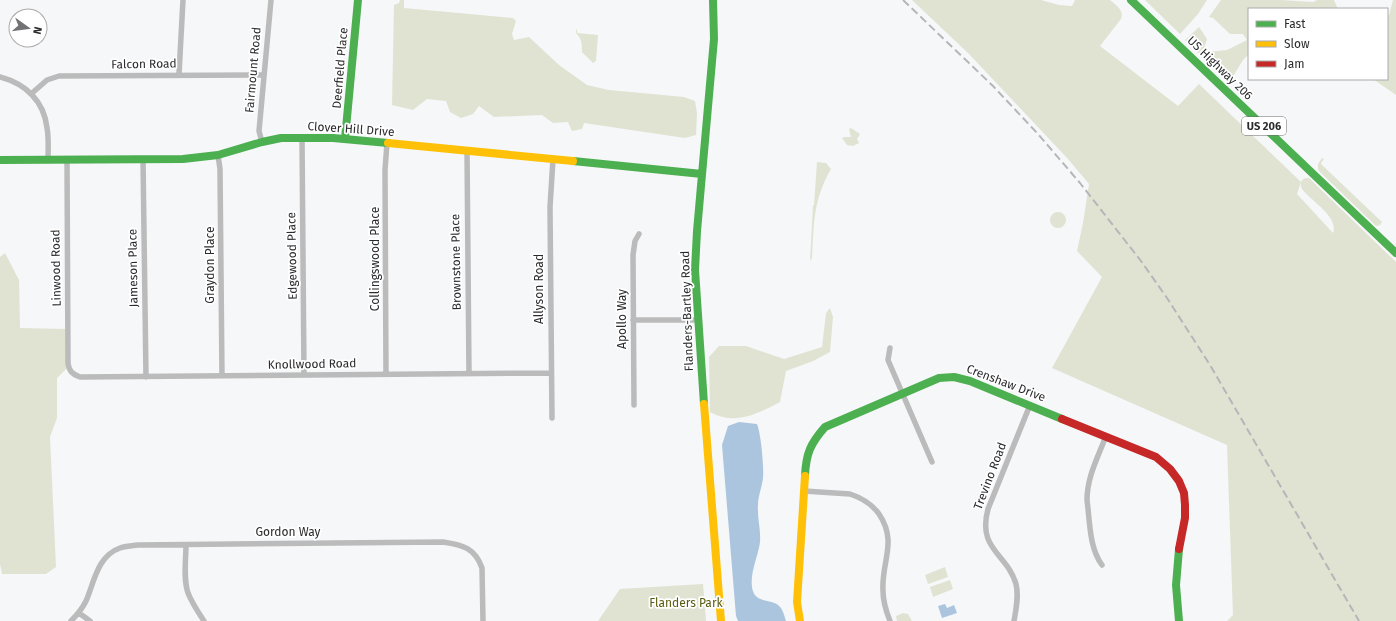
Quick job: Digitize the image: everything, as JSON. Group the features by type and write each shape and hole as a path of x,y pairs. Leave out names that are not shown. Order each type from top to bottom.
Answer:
{"main road":[{"name":"Deerfield Place","path":"345,139 358,0"},
{"name":"Flanders-Bartley Road","path":"713,0 714,39 695,258 698,320 721,621"},
{"name":"US Highway 206","path":"1131,0 1396,253"},
{"name":"Clover Hill Drive","path":"0,160 183,159 218,154 281,138 302,137 345,139 702,174"},
{"name":"Crenshaw Drive","path":"800,621 797,602 807,456 810,446 818,433 833,423 902,393 939,378 954,377 970,381 1156,457 1174,473 1183,489 1186,504 1186,513 1176,576 1178,621"}],"street":[{"path":"179,74 183,0"},
{"name":"Fairmount Road","path":"262,142 259,131 271,0"},
{"name":"Falcon Road","path":"32,94 47,80 59,76 179,74 263,75"},
{"path":"0,77 17,82 38,101 46,119 48,129 48,160"},
{"name":"Edgewood Place","path":"302,137 304,375"},
{"name":"Collingswood Place","path":"386,143 386,374"},
{"name":"Brownstone Place","path":"467,151 469,373"},
{"name":"Graydon Place","path":"218,154 220,169 222,376"},
{"name":"Linwood Road","path":"66,159 68,363 69,368 74,375"},
{"name":"Jameson Place","path":"143,159 146,377"},
{"name":"Allyson Road","path":"552,418 550,207 553,159"},
{"name":"Apollo Way","path":"634,405 632,255 635,242 639,234"},
{"path":"633,320 698,320"},
{"path":"890,348 888,360 932,462"},
{"name":"Knollwood Road","path":"74,375 80,377 146,377 551,373"},
{"name":"Trevino Road","path":"1014,621 1017,605 1016,585 1011,573 990,546 986,535 985,524 988,509 1030,405"},
{"path":"1102,565 1097,558 1094,548 1087,492 1090,477 1106,436"},
{"path":"804,491 850,494 857,496 866,500 883,520 889,539 883,590 884,602 890,621"},
{"name":"Gordon Way","path":"71,621 79,613 86,601 97,571 102,562 113,552 122,548 138,545 444,542 463,546 475,554 482,568 483,621"},
{"path":"186,545 186,582 188,592 204,621"},
{"path":"79,613 90,621"},
{"path":"476,621 483,621"}],"green space":[{"path":"400,0 404,0 404,8 513,18 516,21 512,34 514,40 529,37 559,65 587,85 609,90 684,97 695,101 697,113 696,135 685,138 584,123 582,129 572,131 568,122 553,123 542,115 494,117 479,106 473,114 461,118 450,112 446,101 427,99 413,110 392,105 394,5 399,3"},
{"path":"912,0 1041,0 1059,5 1072,6 1075,0 1110,0 1121,11 1122,16 1100,46 1178,106 1199,84 1301,182 1297,194 1333,233 1334,227 1328,215 1302,189 1301,183 1303,179 1309,178 1396,262 1396,621 1227,621 1233,615 1227,445 1052,368 1102,277 1077,251 1089,184 1068,159 969,54"},
{"path":"1145,0 1207,0 1198,14 1180,34"},
{"path":"1221,0 1281,0 1313,2 1317,0 1334,0 1338,8 1248,8 1248,55 1243,60 1229,83 1185,40 1199,27 1207,39 1204,48 1208,52 1227,50 1247,40 1243,34 1230,34 1213,18 1209,17"},
{"path":"1393,0 1396,0 1396,95 1374,80 1388,80 1389,15"},
{"path":"576,29 577,33 598,35 596,61 593,63 582,52 581,42 576,33"},
{"path":"851,128 860,134 857,139 859,143 853,146 847,145 842,138 851,137 849,129"},
{"path":"1322,158 1324,159 1321,163 1322,165 1382,222 1380,225 1375,225 1319,171 1318,164"},
{"path":"817,162 826,163 831,169 825,180 818,202 814,223 812,258 810,261 813,205"},
{"path":"1058,212 1064,214 1066,220 1064,226 1058,228 1052,226 1050,220 1052,214"},
{"path":"5,253 19,280 20,328 67,329 67,368 57,378 57,418 50,437 56,567 46,574 2,574 0,564 0,257"},
{"path":"830,308 833,317 830,352 813,361 786,371 780,402 763,411 746,417 728,418 710,412 709,357 719,346 746,346 784,359 822,347 826,313"},
{"path":"945,567 948,577 928,584 925,575"},
{"path":"950,580 953,589 933,597 930,587"},
{"name":"Flanders Park","path":"703,584 706,621 598,621 620,589"},
{"path":"903,613 908,614 912,621 897,621 896,616"}],"water":[{"path":"739,422 757,424 763,458 763,478 758,510 760,542 752,576 753,592 762,600 778,605 783,612 786,621 738,621 736,616 722,445 728,426"},
{"path":"945,604 947,608 954,605 957,613 942,618 938,606"}],"railway":[{"path":"903,0 993,86 1038,134 1080,183 1141,261 1167,298 1210,365 1359,621"}],"traffic: fast":[{"path":"345,139 358,0"},
{"path":"704,404 695,270 697,231 714,39 713,0"},
{"path":"1131,0 1396,253"},
{"path":"0,160 183,159 218,155 281,138 333,138 388,143"},
{"path":"573,161 702,174"},
{"path":"805,476 806,461 812,444 825,427 939,378 954,377 970,381 1062,419"},
{"path":"1179,549 1176,585 1179,621"}],"traffic: slow":[{"path":"388,143 573,161"},
{"path":"704,404 721,621"},
{"path":"800,621 797,602 805,476"}],"traffic: jam":[{"path":"1062,419 1156,457 1170,469 1179,481 1184,493 1185,518 1179,549"}]}
